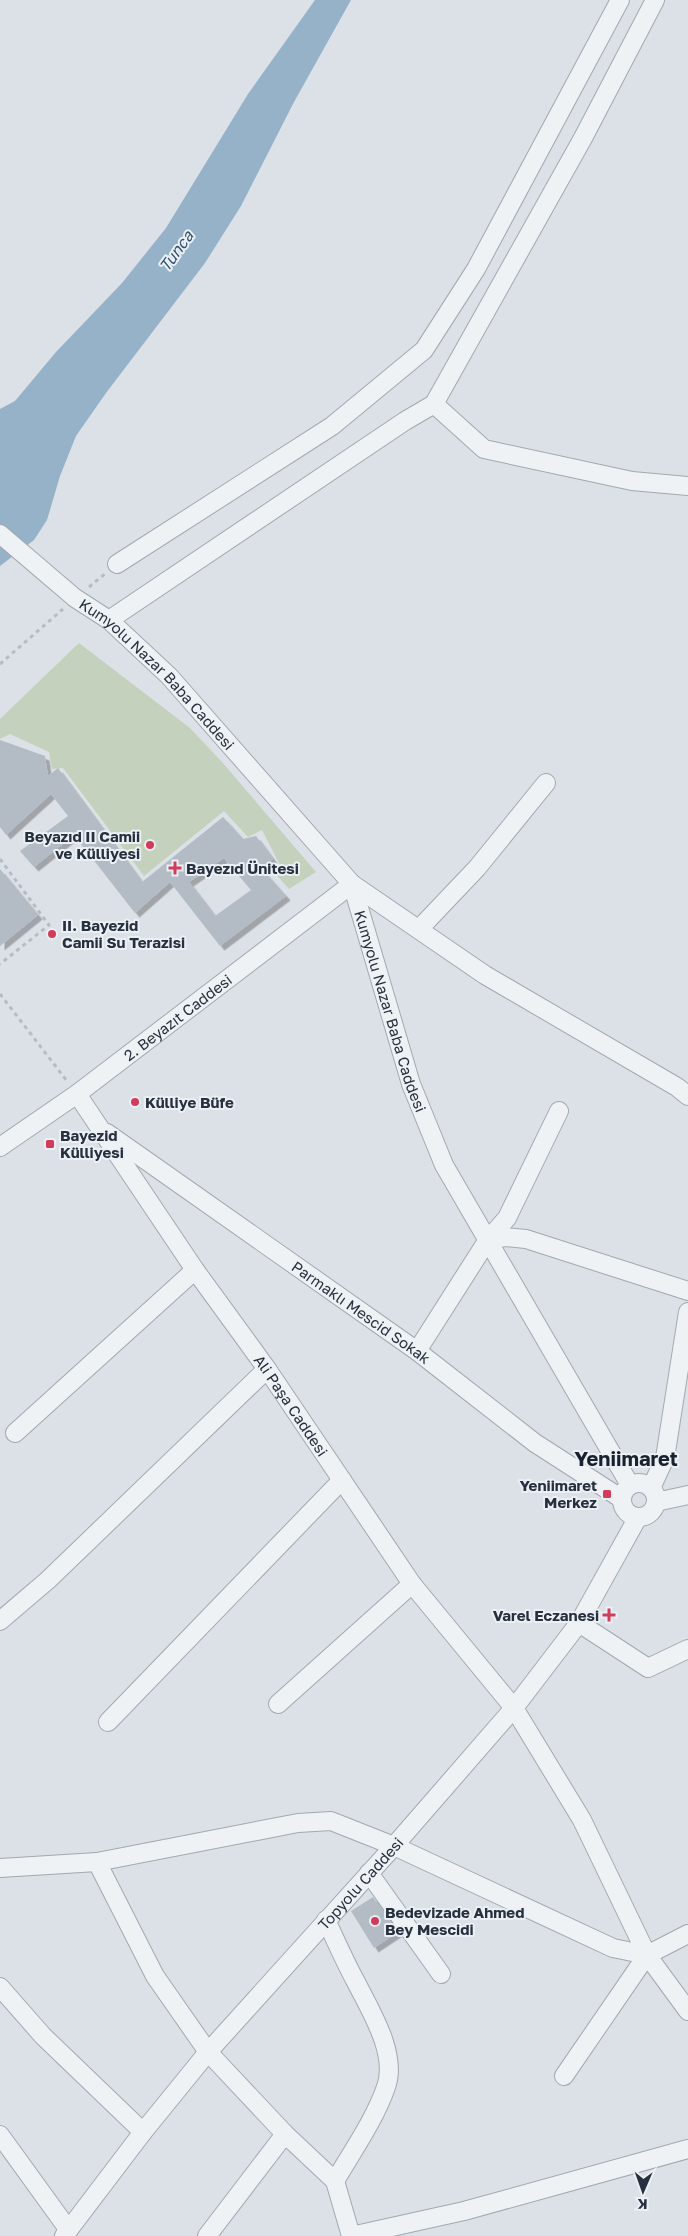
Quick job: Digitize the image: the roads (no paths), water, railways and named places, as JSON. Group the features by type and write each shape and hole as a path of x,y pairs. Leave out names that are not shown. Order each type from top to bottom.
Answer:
{"street":[{"path":"117,564 332,426 424,350 476,269 620,0"},
{"path":"109,620 405,421 434,404 583,138 656,0"},
{"path":"434,404 484,449 632,481 688,486"},
{"name":"Kumyolu Nazar Baba Caddesi","path":"0,534 75,598 109,620 169,676 352,884 411,1084 426,1126 444,1165 626,1492"},
{"path":"419,929 477,868 546,783"},
{"path":"352,884 485,975 688,1096"},
{"name":"2. Beyazıt Caddesi","path":"0,1147 77,1094 352,884"},
{"name":"Ali Paşa Caddesi","path":"77,1094 195,1270 267,1369 412,1584 514,1708 582,1820 647,1955 688,2011"},
{"path":"417,1351 487,1241 507,1218 559,1111"},
{"name":"Parmaklı Mescid Sokak","path":"99,1128 417,1351 535,1443 626,1492"},
{"path":"487,1241 505,1237 526,1239 688,1291"},
{"path":"15,1433 195,1270"},
{"path":"688,1312 665,1458 654,1495 648,1515 638,1517 625,1510 626,1492 641,1483 654,1495 688,1495"},
{"path":"0,1621 48,1580 267,1369"},
{"path":"108,1722 342,1480"},
{"name":"Topyolu Caddesi","path":"66,2232 208,2052 394,1846 514,1708 579,1623 638,1517"},
{"path":"278,1704 412,1584"},
{"path":"579,1623 648,1668 688,1649"},
{"path":"0,1868 97,1862 307,1822 331,1821 394,1846 613,1948 647,1955"},
{"path":"97,1862 155,1976 208,2052 285,2134 335,2181 351,2236 464,2211 688,2149"},
{"path":"369,1873 441,1974"},
{"path":"326,1920 376,2022 384,2045 388,2067 387,2085 360,2138 335,2181"},
{"path":"564,2076 647,1955 688,1934"},
{"path":"0,1987 43,2036 143,2132"},
{"path":"206,2236 285,2134"},
{"path":"0,2135 66,2232"}],"water":[{"name":"Tunca","path":"315,0 351,0 294,102 241,206 205,263 106,393 76,436 60,476 47,520 34,540 0,566 0,409 15,401 56,352 122,283 166,228 248,94"}],"place":[{"name":"Beyazıd II Camii ve Külliyesi","path":"150,845"},
{"name":"Bayezıd Ünitesi","path":"175,868"},
{"name":"II. Bayezid Camii Su Terazisi","path":"52,934"},
{"name":"Külliye Büfe","path":"135,1102"},
{"name":"Bayezid Külliyesi","path":"50,1144"},
{"name":"Yeniimaret Merkez","path":"607,1494"},
{"name":"Varel Eczanesi","path":"609,1615"},
{"name":"Bedevizade Ahmed Bey Mescidi","path":"375,1921"}],"district":[{"name":"Yeniimaret","path":"626,1458"}]}
